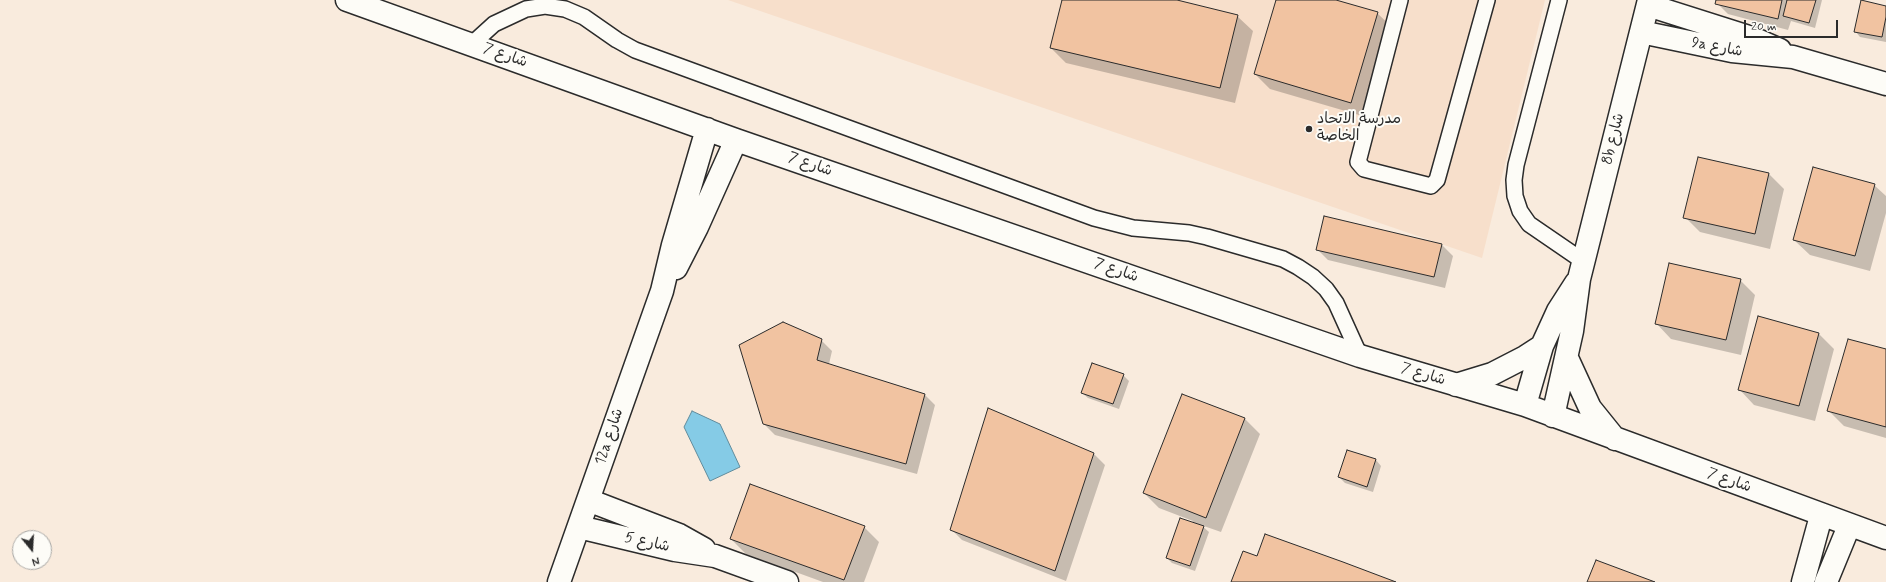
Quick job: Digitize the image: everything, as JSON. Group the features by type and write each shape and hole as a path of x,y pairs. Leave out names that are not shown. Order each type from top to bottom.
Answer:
{"street":[{"name":"شارع 7","path":"347,0 370,4 472,44 736,140 1360,356 1525,405 1821,516 1886,538"},
{"name":"8b شارع","path":"1553,416 1567,358 1581,270 1649,2"},
{"name":"9a شارع","path":"1649,2 1755,40 1793,57 1886,84"},
{"name":"9a شارع","path":"1641,32 1732,51 1793,57"},
{"name":"12a شارع","path":"559,582 662,291 673,245 707,129"},
{"name":"12a شارع","path":"662,291 697,228 736,140"},
{"name":"8b شارع","path":"1525,405 1542,346 1558,311 1581,270"},
{"path":"1456,385 1492,374 1525,357 1542,346"},
{"path":"1567,358 1590,408 1615,439"},
{"name":"شارع 5","path":"588,500 679,535 698,544 715,556"},
{"path":"1803,582 1821,516"},
{"path":"1826,582 1849,526"},
{"name":"شارع 5","path":"579,527 675,550 715,556 787,582"}],"lane":[{"path":"1400,0 1358,162 1364,169 1431,186 1437,180 1487,0"},
{"path":"1559,0 1516,165 1514,191 1520,211 1529,224 1581,270"},
{"path":"472,44 494,24 526,9 545,6 565,9 584,17 617,40 636,50 1094,218 1133,228 1189,233 1283,259 1313,277 1326,289 1336,303 1360,356"}],"shaded area":[{"name":"مدرسة الاتحاد الخاصة","path":"728,0 1545,0 1482,258"}],"water":[{"path":"692,411 720,424 740,467 710,481 684,427"}],"building":[{"path":"1062,0 1177,0 1238,15 1220,88 1050,48"},
{"path":"1276,0 1336,0 1378,12 1351,103 1254,74"},
{"path":"1716,0 1782,0 1778,19 1715,4"},
{"path":"1787,0 1816,0 1809,23 1783,16"},
{"path":"1861,0 1886,6 1886,17 1882,37 1854,32"},
{"path":"1698,157 1769,173 1755,234 1683,218"},
{"path":"1813,167 1875,184 1855,256 1793,240"},
{"path":"1324,216 1442,244 1434,277 1316,250"},
{"path":"1669,263 1741,279 1726,340 1655,324"},
{"path":"1758,316 1819,333 1799,406 1738,390"},
{"path":"783,322 822,339 817,360 925,394 906,464 763,424 739,345"},
{"path":"1848,339 1886,349 1886,427 1827,411"},
{"path":"1092,363 1124,374 1113,404 1081,393"},
{"path":"1182,394 1245,418 1206,518 1143,493"},
{"path":"988,408 1094,453 1055,571 950,530"},
{"path":"1347,450 1376,459 1367,487 1338,477"},
{"path":"750,484 865,526 844,580 730,539"},
{"path":"1180,518 1204,526 1190,566 1166,558"},
{"path":"1265,534 1396,582 1231,582 1243,551 1257,556"},
{"path":"1596,560 1655,582 1587,582"}],"place":[{"name":"مدرسة الاتحاد الخاصة","path":"1309,129"}]}
